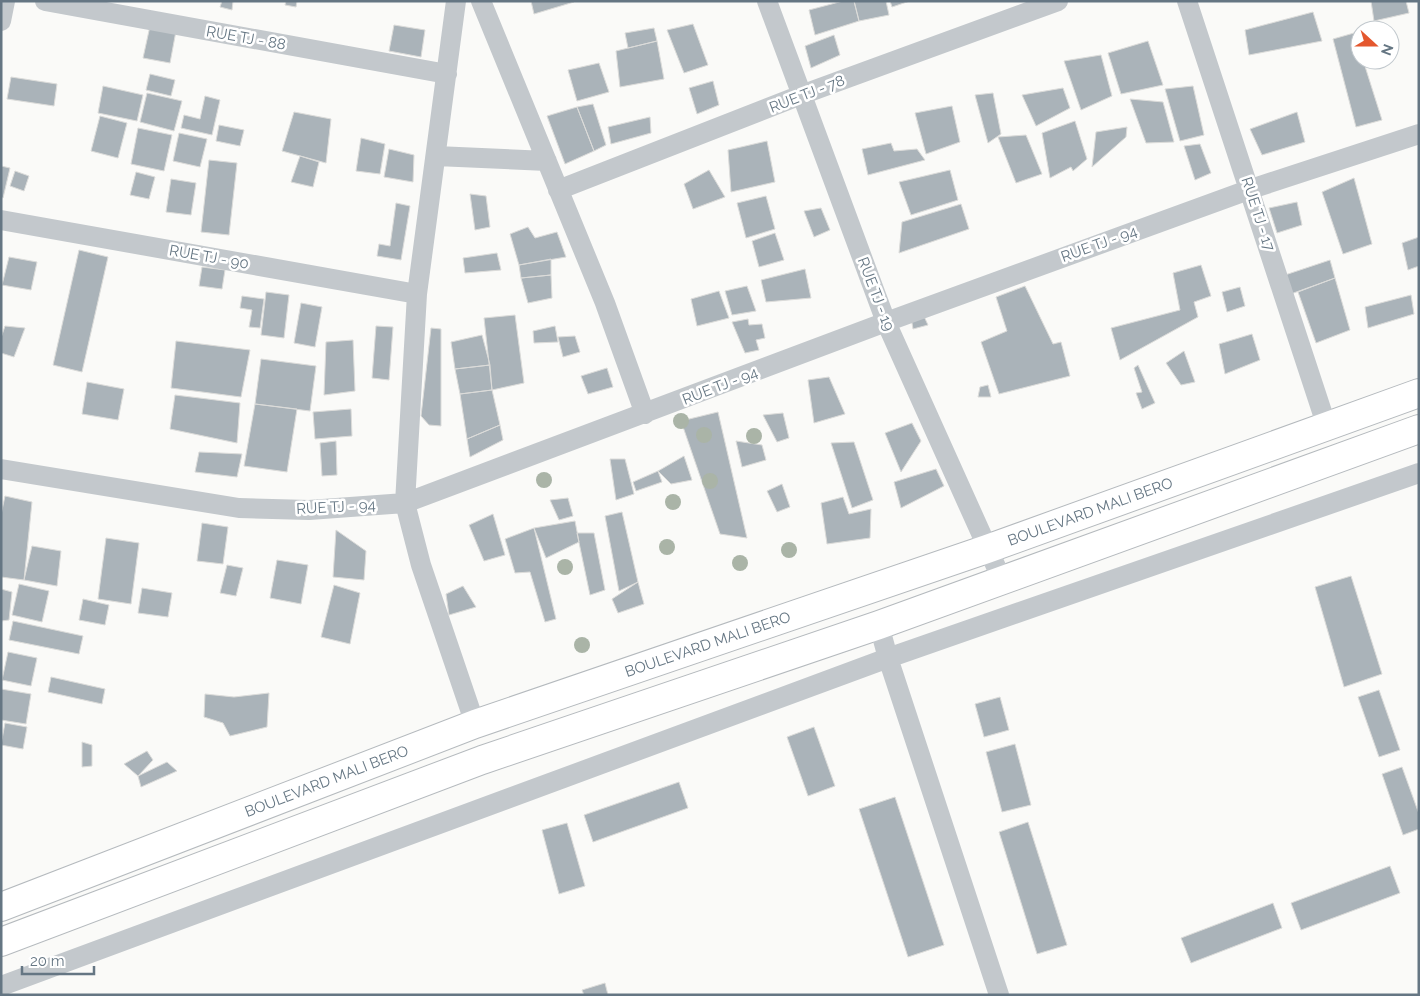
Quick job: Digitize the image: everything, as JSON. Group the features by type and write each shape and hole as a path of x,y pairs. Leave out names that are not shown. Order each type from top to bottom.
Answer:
{"main road":[{"name":"BOULEVARD MALI BERO","path":"1,907 474,724 986,549 1419,393"},
{"path":"1,942 482,760 879,625 1419,429"}],"street":[{"path":"1,21 5,1"},
{"name":"RUE TJ - 88","path":"45,1 447,74"},
{"path":"456,1 417,294 405,503 421,565 474,724"},
{"path":"481,1 605,303 645,414"},
{"name":"RUE TJ - 19","path":"767,1 886,322 986,549 1002,580"},
{"name":"RUE TJ - 78","path":"558,190 801,95 1058,1"},
{"name":"RUE TJ - 17","path":"1187,1 1251,189 1327,427"},
{"name":"RUE TJ - 94","path":"1,469 239,508 309,510 405,503 886,322 1251,189 1419,134"},
{"path":"436,156 546,161"},
{"name":"RUE TJ - 90","path":"1,220 417,294"},
{"path":"1,986 888,658 1419,473"},
{"path":"879,625 888,658 999,995"}],"building":[{"path":"222,1 233,1 232,10 220,7"},
{"path":"286,1 297,1 296,7 285,5"},
{"path":"531,1 573,1 574,2 534,14"},
{"path":"843,1 854,1 859,21 815,35 809,10"},
{"path":"854,1 886,1 889,15 859,21"},
{"path":"890,1 910,1 892,7"},
{"path":"1371,1 1406,1 1409,13 1374,20"},
{"path":"1313,12 1322,41 1249,55 1245,30"},
{"path":"693,24 708,65 684,73 667,30"},
{"path":"394,25 425,30 421,57 389,51"},
{"path":"150,26 176,31 170,63 143,58"},
{"path":"654,28 657,41 628,48 625,33"},
{"path":"1350,34 1350,70 1366,70 1382,120 1356,127 1333,39"},
{"path":"834,35 840,55 811,68 805,46"},
{"path":"657,41 664,79 620,87 616,51"},
{"path":"1148,41 1163,85 1121,94 1108,53"},
{"path":"1101,55 1112,96 1081,110 1064,61"},
{"path":"599,63 609,92 577,101 568,70"},
{"path":"150,74 175,80 171,96 146,90"},
{"path":"11,77 57,84 54,106 7,99"},
{"path":"713,81 719,105 697,114 689,88"},
{"path":"103,86 143,95 137,121 98,113"},
{"path":"1193,86 1204,135 1180,141 1165,89"},
{"path":"1063,88 1070,108 1036,126 1022,95"},
{"path":"147,93 182,101 174,131 140,122"},
{"path":"993,93 1001,134 988,143 975,95"},
{"path":"205,96 220,100 212,135 181,128 184,115 200,119"},
{"path":"1130,99 1163,102 1174,142 1146,143"},
{"path":"593,104 606,145 594,151 577,107"},
{"path":"952,106 960,142 926,154 915,113"},
{"path":"577,107 594,151 565,164 547,116"},
{"path":"294,112 331,119 326,163 282,151"},
{"path":"1297,112 1305,142 1262,155 1250,129"},
{"path":"100,116 127,123 118,158 91,151"},
{"path":"650,117 651,133 611,144 608,127"},
{"path":"1075,121 1087,159 1073,171 1071,167 1050,178 1042,133"},
{"path":"219,125 244,130 240,146 216,141"},
{"path":"1127,127 1126,137 1092,167 1096,132"},
{"path":"138,128 172,135 164,171 131,164"},
{"path":"179,133 207,139 200,167 173,161"},
{"path":"1026,135 1042,174 1016,183 998,137"},
{"path":"361,138 385,144 380,174 356,171"},
{"path":"767,141 775,182 731,192 728,150"},
{"path":"891,143 894,151 917,149 925,160 868,175 862,149"},
{"path":"1200,144 1211,173 1195,180 1184,146"},
{"path":"389,149 414,155 413,182 384,177"},
{"path":"300,156 319,162 313,187 291,182"},
{"path":"209,160 237,163 229,235 201,232"},
{"path":"1,166 10,168 3,198 1,197"},
{"path":"709,170 725,197 693,209 684,184"},
{"path":"950,170 958,200 911,215 899,182"},
{"path":"15,171 29,176 24,191 10,186"},
{"path":"136,172 155,177 149,199 130,195"},
{"path":"1354,178 1372,244 1343,254 1322,192"},
{"path":"171,179 196,183 191,215 166,212"},
{"path":"470,194 486,196 490,227 475,230"},
{"path":"766,196 775,229 746,238 737,203"},
{"path":"1297,202 1302,225 1277,233 1269,208"},
{"path":"396,203 410,206 401,260 377,256 379,244 390,246"},
{"path":"961,204 969,229 899,253 902,222"},
{"path":"821,208 830,230 814,237 804,211"},
{"path":"528,227 535,238 557,232 566,257 519,265 510,234"},
{"path":"775,233 784,260 759,267 752,241"},
{"path":"1419,237 1419,266 1408,270 1402,243"},
{"path":"79,250 108,257 82,372 53,365"},
{"path":"497,253 501,270 465,273 463,258"},
{"path":"9,257 37,262 31,290 2,285"},
{"path":"551,259 551,275 521,278 519,265"},
{"path":"1330,260 1335,278 1288,295 1282,276"},
{"path":"1201,265 1211,296 1194,302 1198,317 1120,360 1111,328 1180,310 1173,273"},
{"path":"202,267 225,270 222,289 199,286"},
{"path":"805,269 811,298 766,302 761,280"},
{"path":"551,275 552,298 528,303 521,278"},
{"path":"1335,278 1350,330 1316,343 1298,292"},
{"path":"747,286 756,311 732,315 725,291"},
{"path":"1025,286 1053,344 1061,342 1070,376 999,394 981,342 1007,331 996,297"},
{"path":"1240,287 1245,306 1227,312 1222,292"},
{"path":"719,291 729,318 697,326 691,299"},
{"path":"266,292 289,295 284,338 261,335"},
{"path":"1411,295 1414,314 1368,328 1365,307"},
{"path":"242,296 264,299 260,328 249,327 252,310 240,308"},
{"path":"301,303 322,307 315,347 294,343"},
{"path":"922,312 928,325 913,329 911,317"},
{"path":"515,315 524,383 492,390 484,318"},
{"path":"748,319 749,325 762,324 765,338 756,340 759,350 745,353 732,322"},
{"path":"5,326 25,328 14,357 1,353 1,338"},
{"path":"376,326 393,327 389,380 372,378"},
{"path":"555,326 558,342 534,343 533,331"},
{"path":"431,328 441,329 441,426 429,425 421,416"},
{"path":"1252,334 1260,360 1225,374 1219,344"},
{"path":"482,335 490,365 455,369 451,342"},
{"path":"575,336 580,352 563,357 558,337"},
{"path":"353,340 355,391 324,395 326,342"},
{"path":"176,341 250,350 241,397 171,388"},
{"path":"1184,351 1195,382 1181,385 1166,363"},
{"path":"261,359 316,366 310,411 255,404"},
{"path":"490,365 492,390 460,394 455,369"},
{"path":"1138,365 1155,403 1142,409 1136,393 1142,392 1134,368"},
{"path":"607,368 613,387 588,394 581,376"},
{"path":"829,377 845,414 814,423 808,380"},
{"path":"87,382 124,389 118,420 82,414"},
{"path":"988,385 991,397 978,397 980,387"},
{"path":"492,390 500,425 467,439 460,394"},
{"path":"175,395 240,403 237,443 170,429"},
{"path":"255,404 297,409 287,472 244,466"},
{"path":"351,409 352,436 315,439 313,412"},
{"path":"718,412 747,538 720,534 681,421"},
{"path":"783,413 789,438 777,442 763,415"},
{"path":"912,423 921,441 901,472 885,433"},
{"path":"500,425 503,440 470,457 467,439"},
{"path":"336,441 337,475 322,476 320,443"},
{"path":"736,441 762,445 766,460 742,467"},
{"path":"854,442 873,500 852,508 831,443"},
{"path":"199,452 242,454 237,477 195,472"},
{"path":"684,456 692,480 671,484 658,471"},
{"path":"610,459 625,459 634,494 616,500"},
{"path":"936,469 944,486 901,508 894,482"},
{"path":"658,471 662,482 636,491 633,482"},
{"path":"782,484 790,507 777,512 767,491"},
{"path":"5,496 32,502 24,580 1,577 1,515"},
{"path":"843,497 849,514 871,509 870,538 827,544 821,503"},
{"path":"568,498 573,516 559,520 550,500"},
{"path":"622,512 638,582 619,591 605,516"},
{"path":"493,514 505,555 484,561 469,525"},
{"path":"575,521 579,542 546,558 534,528"},
{"path":"202,523 228,527 223,564 197,561"},
{"path":"534,528 556,619 545,622 530,572 515,573 505,539"},
{"path":"336,530 366,551 364,580 333,577"},
{"path":"577,533 594,533 605,590 590,595"},
{"path":"106,538 139,543 131,604 98,599"},
{"path":"32,546 61,551 57,586 24,580"},
{"path":"277,560 308,565 301,604 270,598"},
{"path":"227,565 243,568 236,596 220,593"},
{"path":"1351,576 1382,674 1344,687 1315,587"},
{"path":"638,582 644,604 618,613 612,599"},
{"path":"19,584 49,591 42,622 12,615"},
{"path":"334,585 360,593 350,644 321,637"},
{"path":"463,586 476,607 449,615 446,594"},
{"path":"142,588 172,593 168,617 138,613"},
{"path":"1,589 12,592 9,620 1,621"},
{"path":"83,599 109,605 105,625 79,620"},
{"path":"13,621 83,636 79,654 9,640"},
{"path":"8,652 37,658 31,686 2,680"},
{"path":"51,677 105,689 102,704 48,692"},
{"path":"1,689 31,694 26,724 1,720"},
{"path":"1379,690 1400,750 1379,757 1358,697"},
{"path":"269,693 267,727 230,736 223,723 204,717 205,694 234,697"},
{"path":"1000,697 1009,730 984,737 975,704"},
{"path":"5,723 27,727 23,749 1,745"},
{"path":"814,727 835,786 808,796 787,737"},
{"path":"82,742 92,745 92,766 82,767"},
{"path":"1015,744 1031,805 1002,812 986,752"},
{"path":"147,751 153,760 138,776 124,764"},
{"path":"167,762 177,771 141,787 138,776"},
{"path":"1402,767 1419,814 1419,829 1403,835 1382,774"},
{"path":"679,782 688,808 593,842 584,815"},
{"path":"895,797 944,945 908,957 859,809"},
{"path":"1028,822 1067,945 1037,954 999,832"},
{"path":"567,823 585,886 559,894 542,830"},
{"path":"1390,866 1400,893 1301,930 1291,903"},
{"path":"1273,903 1282,928 1191,963 1181,938"},
{"path":"605,983 608,995 584,995 582,990"}]}
